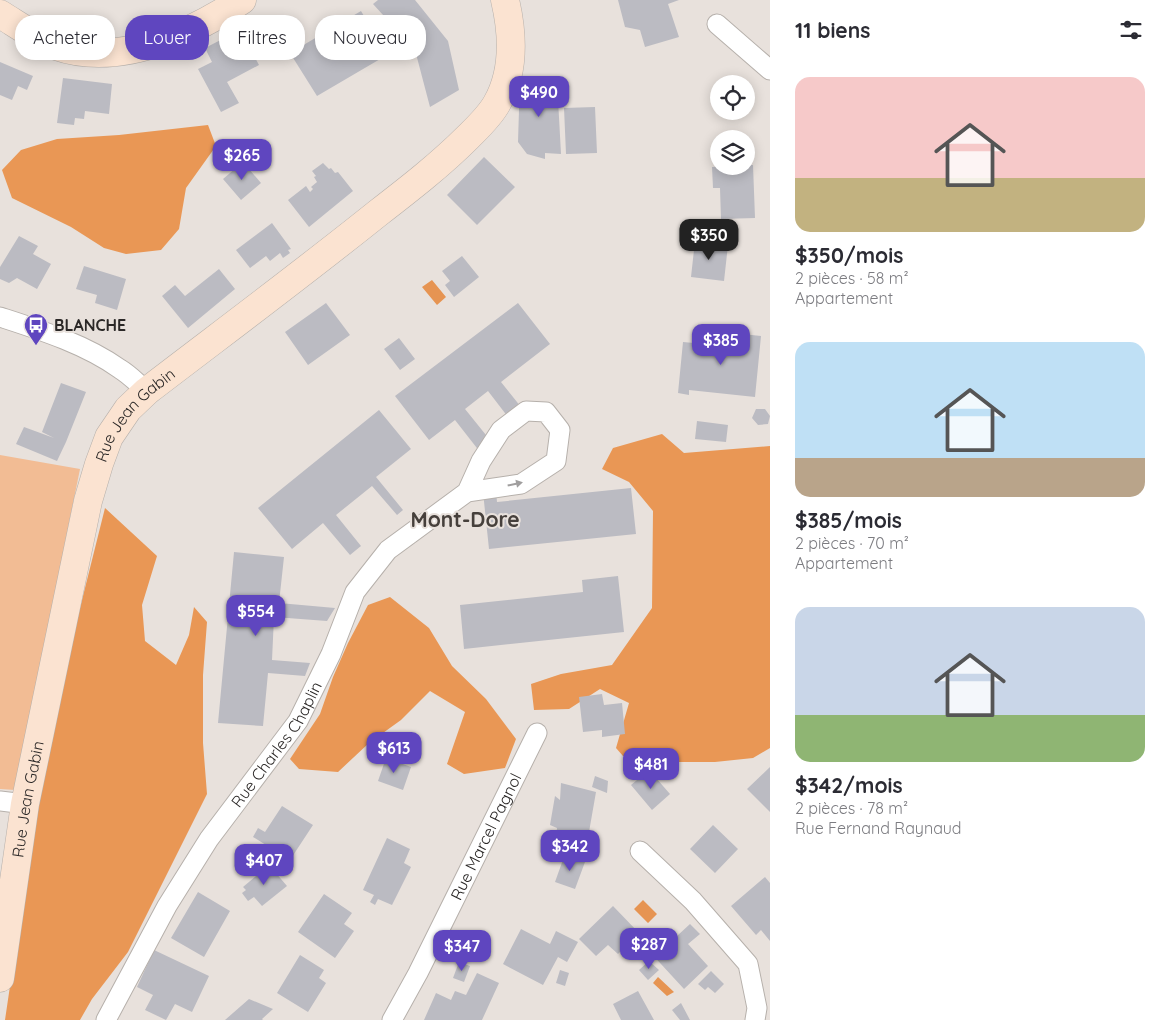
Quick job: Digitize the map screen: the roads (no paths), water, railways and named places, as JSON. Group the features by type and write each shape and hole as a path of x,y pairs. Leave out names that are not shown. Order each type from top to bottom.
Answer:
{"street":[{"path":"0,14 56,46 81,52 123,51 156,44 192,29 242,0"},
{"name":"Rue Jean Gabin","path":"0,978 13,803 88,501 98,464 109,437 128,409 147,391 399,197 455,150 487,118 505,86 510,65 512,40 505,0"},
{"path":"717,24 770,70"},
{"path":"0,316 54,335 99,356 121,369 147,391"},
{"name":"Rue Charles Chaplin","path":"106,1020 167,906 209,839 298,721 331,654 355,592 388,550 467,492 521,484 556,461 560,430 546,412 526,411 501,430 481,461 467,492"},
{"name":"Rue Marcel Pagnol","path":"392,1020 418,973 536,733"},
{"path":"640,851 693,901 748,964 757,1008 755,1020"}],"place":[{"name":"BLANCHE","path":"36,346"}],"district":[{"name":"Mont-Dore","path":"465,519"}]}
